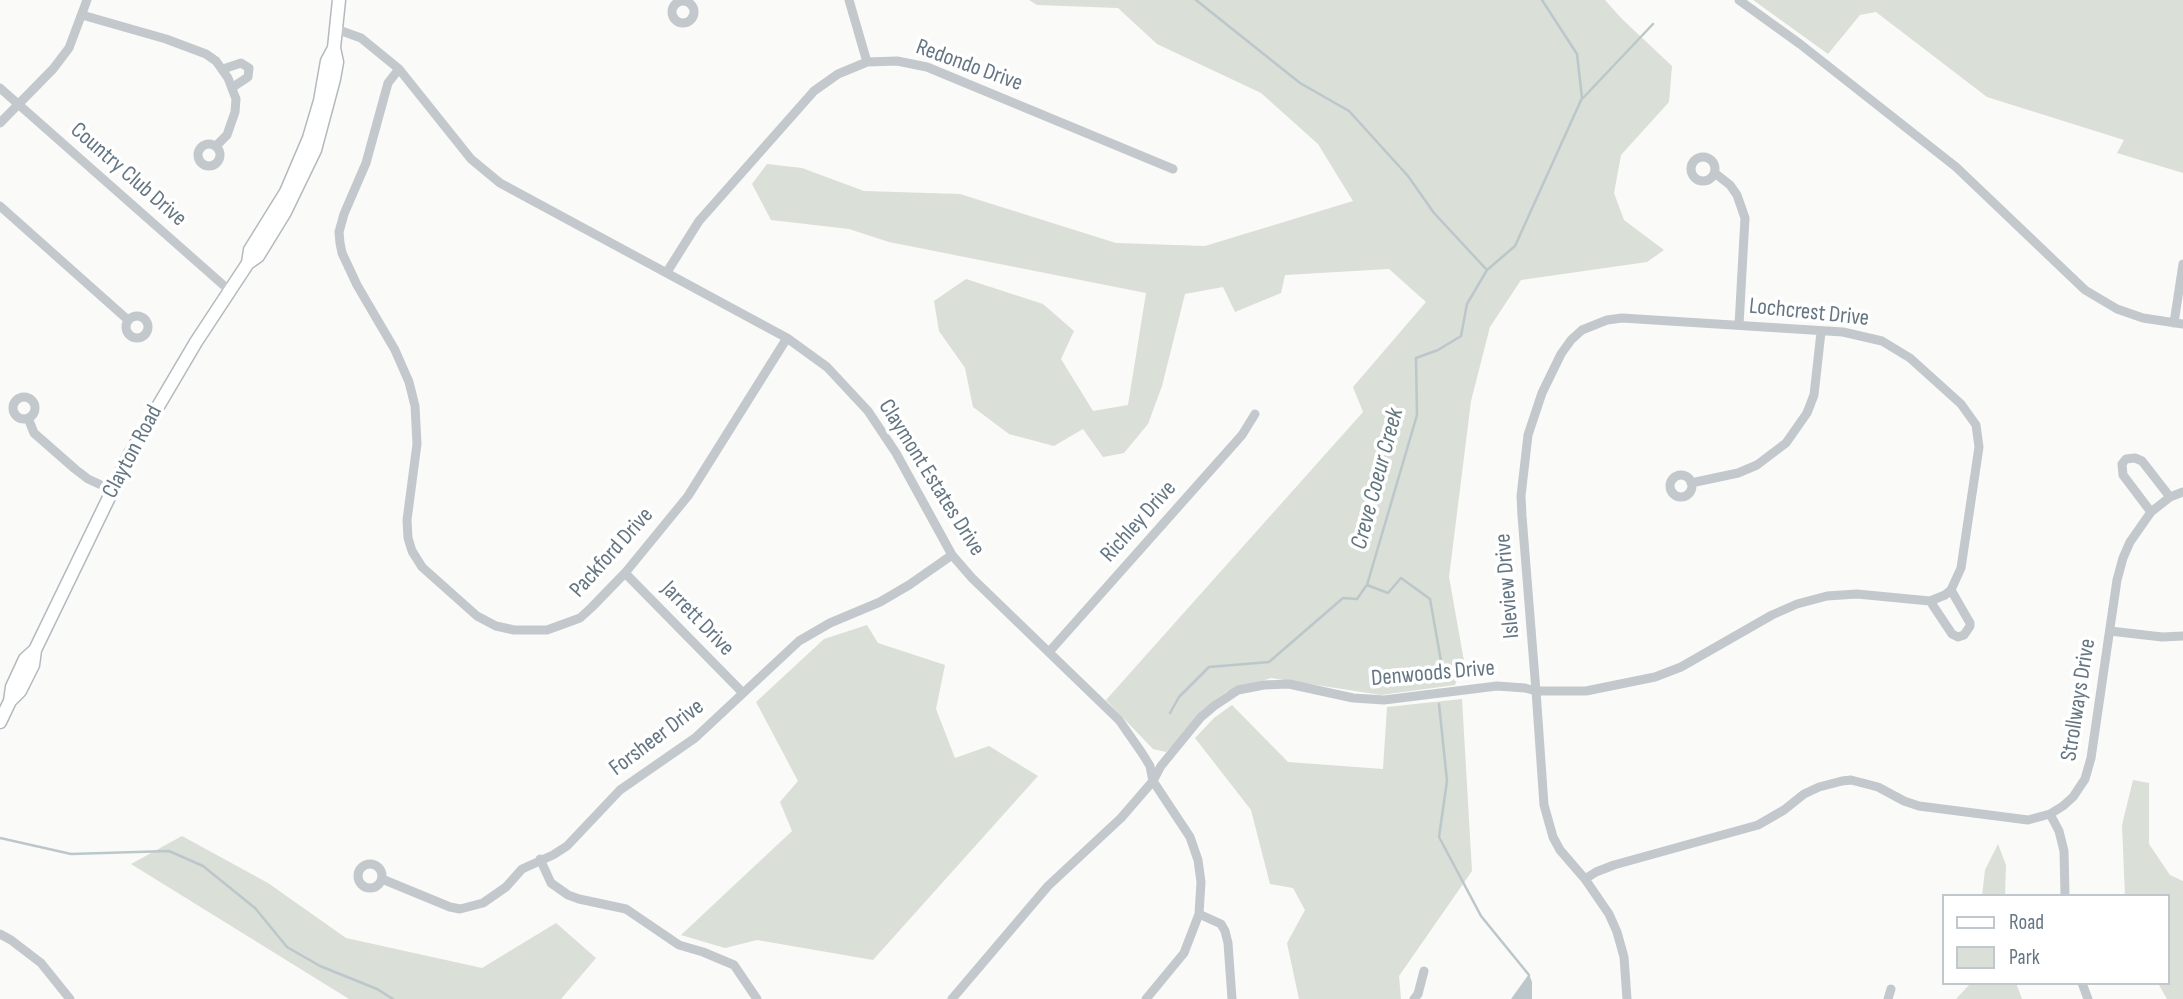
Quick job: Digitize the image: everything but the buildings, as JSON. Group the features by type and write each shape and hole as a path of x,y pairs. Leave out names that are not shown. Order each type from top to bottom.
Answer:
{"main road":[{"name":"Clayton Road","path":"0,722 25,659 35,650 155,408 248,263 250,250 286,192 306,146 320,101 327,61 334,48 339,0"}],"street":[{"path":"0,123 53,69 69,48 86,0"},
{"path":"849,0 867,62"},
{"path":"1739,0 1800,44 1956,167 2085,290 2117,309 2143,318 2178,324 2183,264"},
{"path":"82,15 166,39 206,54 223,69 236,99 232,121 222,142 216,146"},
{"name":"Claymont Estates Drive","path":"336,29 361,38 400,69 457,143 486,174 516,194 787,338 809,352 840,379 868,411 895,453 952,555 1119,720 1150,766 1153,781 1182,823 1198,860 1201,882 1199,914 1184,953 1146,999"},
{"name":"Redondo Drive","path":"667,272 699,221 814,91 838,74 867,62 897,61 927,67 1173,169"},
{"path":"223,69 242,63 249,68 248,77 233,87"},
{"name":"Packford Drive","path":"400,69 388,83 366,163 339,232 342,253 395,350 409,382 415,406 416,456 407,520 412,551 422,567 477,616 496,626 514,630 547,630 580,618 625,573 688,496 787,338"},
{"name":"Country Club Drive","path":"0,88 230,291"},
{"path":"1716,174 1731,185 1745,218 1739,325"},
{"path":"0,206 128,320"},
{"name":"Lochcrest Drive","path":"1582,330 1607,320 1622,318 1865,336 1896,348 1962,404 1976,425 1979,447 1961,568 1951,590"},
{"name":"Isleview Drive","path":"1582,330 1561,354 1542,393 1524,454 1521,506 1547,821 1560,850 1585,879 1609,914 1624,957 1627,999"},
{"path":"1691,483 1748,469 1774,455 1786,443 1807,413 1814,395 1821,332"},
{"name":"Richley Drive","path":"1049,652 1242,435 1255,414"},
{"path":"28,418 34,433 75,469 88,479 112,490"},
{"path":"2151,512 2123,475 2122,464 2126,460 2135,458 2142,461 2170,498"},
{"name":"Strollways Drive","path":"2050,814 2073,797 2085,779 2091,758 2123,558 2130,542 2151,512 2183,492"},
{"name":"Forsheer Drive","path":"382,879 439,905 460,909 493,898 522,869 566,846 620,790 695,738 784,653 814,631 880,602 952,555"},
{"name":"Jarrett Drive","path":"625,573 742,692"},
{"path":"1951,590 1970,622 1964,635 1958,637 1948,630 1930,601 1939,599 1951,590"},
{"name":"Denwoods Drive","path":"952,999 1048,886 1121,818 1201,718 1227,696 1251,687 1289,684 1338,696 1384,700 1497,686 1536,691 1587,691 1655,677 1704,656 1772,615 1797,604 1827,596 1857,594 1930,601"},
{"path":"2110,631 2162,637 2183,636"},
{"path":"1585,879 1615,865 1758,825 1804,794 1842,781 1865,783 1904,801 1933,809 2028,820 2050,814 2059,831 2064,852 2065,894"},
{"path":"540,859 551,883 568,895 579,900 626,909 678,945 688,950 703,951 734,965 757,999"},
{"path":"1199,914 1220,924 1225,931 1232,999"},
{"path":"0,934 41,963 70,999"},
{"path":"1414,999 1424,971"},
{"path":"1888,999 1891,989"}],"green space":[{"path":"1029,0 1605,0 1672,66 1669,102 1621,155 1614,193 1624,220 1664,250 1647,262 1521,280 1490,327 1471,401 1449,577 1464,661 1455,685 1381,695 1271,678 1226,692 1202,710 1166,752 1153,749 1106,700 1363,412 1353,387 1426,302 1389,269 1285,275 1281,293 1235,312 1223,287 1185,294 1162,386 1148,424 1124,453 1103,457 1083,429 1054,446 1009,434 973,407 965,368 939,331 934,301 966,279 1043,304 1074,331 1061,359 1093,411 1128,405 1146,293 889,242 849,229 771,220 752,184 767,164 802,168 864,191 960,194 1116,243 1205,246 1353,201 1318,144 1261,93 1157,44 1118,8 1037,5"},
{"path":"1753,0 2183,0 2183,173 2117,153 2124,140 1987,97 1876,12 1860,15 1828,54"},
{"path":"867,625 878,643 945,665 936,709 955,758 989,746 1038,776 873,960 757,940 725,948 681,935 792,831 780,802 798,781 756,702 824,639"},
{"path":"1462,699 1472,871 1399,976 1401,999 1299,999 1287,943 1305,910 1293,888 1270,884 1251,810 1195,738 1214,718 1232,705 1288,762 1383,769 1387,707"},
{"path":"2133,780 2149,783 2149,844 2170,875 2183,881 2183,999 2167,999 2159,985 2169,985 2169,894 2125,894 2122,825"},
{"path":"182,836 268,883 346,938 482,968 556,923 596,958 561,999 349,999 131,864"},
{"path":"1998,844 2006,865 2005,894 1982,894 1985,870"},
{"path":"1969,985 2017,985 2022,999 1956,999"}],"shaded area":[{"path":"1529,974 1532,999 1511,999"}],"waterway":[{"path":"1196,0 1300,83 1349,111 1408,176 1434,213 1486,269"},
{"name":"Creve Coeur Creek","path":"1440,679 1441,661 1430,599 1401,578 1388,593 1367,585 1417,415 1416,358 1438,350 1461,336 1467,304 1487,270 1515,246 1582,98 1577,54 1542,0"},
{"path":"1583,98 1653,24"},
{"path":"1170,713 1179,697 1209,667 1269,662 1343,598 1357,599 1366,586"},
{"name":"Creve Coeur Creek","path":"1439,704 1447,781 1439,837 1481,916 1529,975"},
{"path":"0,838 71,854 169,851 203,866 255,908 287,947 320,966 377,989 393,999"}]}
